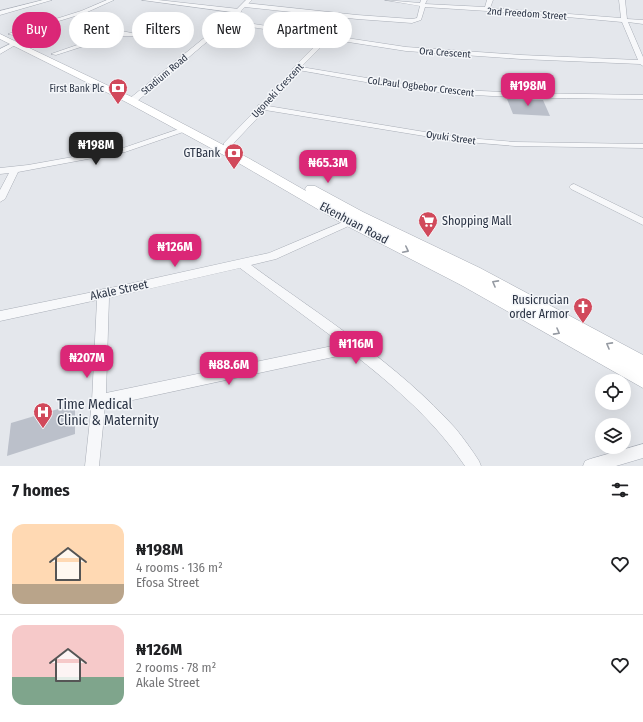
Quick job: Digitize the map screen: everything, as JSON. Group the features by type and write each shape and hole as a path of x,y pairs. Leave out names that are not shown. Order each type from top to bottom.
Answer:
{"main road":[{"name":"Ekenhuan Road","path":"4,42 54,54 134,99 185,130 240,159 350,222 466,281 643,380"},
{"name":"Ekenhuan Road","path":"4,42 46,58 227,144 358,215 475,272 643,364"}],"street":[{"path":"0,13 49,0"},
{"path":"4,42 111,0"},
{"path":"145,0 239,11"},
{"path":"175,4 181,0"},
{"name":"2nd Freedom Street","path":"388,0 423,2 487,10 520,11 643,22"},
{"path":"487,10 490,0"},
{"path":"622,0 624,20 642,63"},
{"path":"247,2 406,21 419,19 423,10 423,2"},
{"name":"Stadium Road","path":"239,11 247,2"},
{"path":"54,54 114,34 132,34"},
{"name":"Ora Crescent","path":"352,41 406,49 452,53 642,63"},
{"name":"Stadium Road","path":"134,99 202,43"},
{"name":"Ugoneki Crescent","path":"227,144 261,107 286,83 296,68 317,48"},
{"name":"Col.Paul Ogbebor Crescent","path":"296,68 424,89 458,92 502,95 643,97"},
{"name":"Oyuki Street","path":"261,107 455,139 515,144 643,146"},
{"path":"0,171 125,150 185,130"},
{"path":"0,199 15,169"},
{"path":"574,187 643,222"},
{"name":"Akale Street","path":"0,316 103,293 176,279 272,256 350,222"},
{"path":"240,263 354,347 400,385 450,432 474,466"},
{"path":"92,466 99,401 103,293"},
{"path":"99,401 354,347"},
{"path":"590,466 643,450"}],"building":[{"path":"507,99 543,100 550,116 513,114"},
{"name":"Time Medical Clinic & Maternity","path":"75,404 75,434 7,456 11,423"}],"place":[{"name":"First Bank Plc","path":"118,105"},
{"name":"GTBank","path":"234,170"},
{"name":"Shopping Mall","path":"428,238"},
{"name":"Rusicrucian order Armor","path":"583,324"},
{"name":"Time Medical Clinic & Maternity","path":"43,429"}]}
